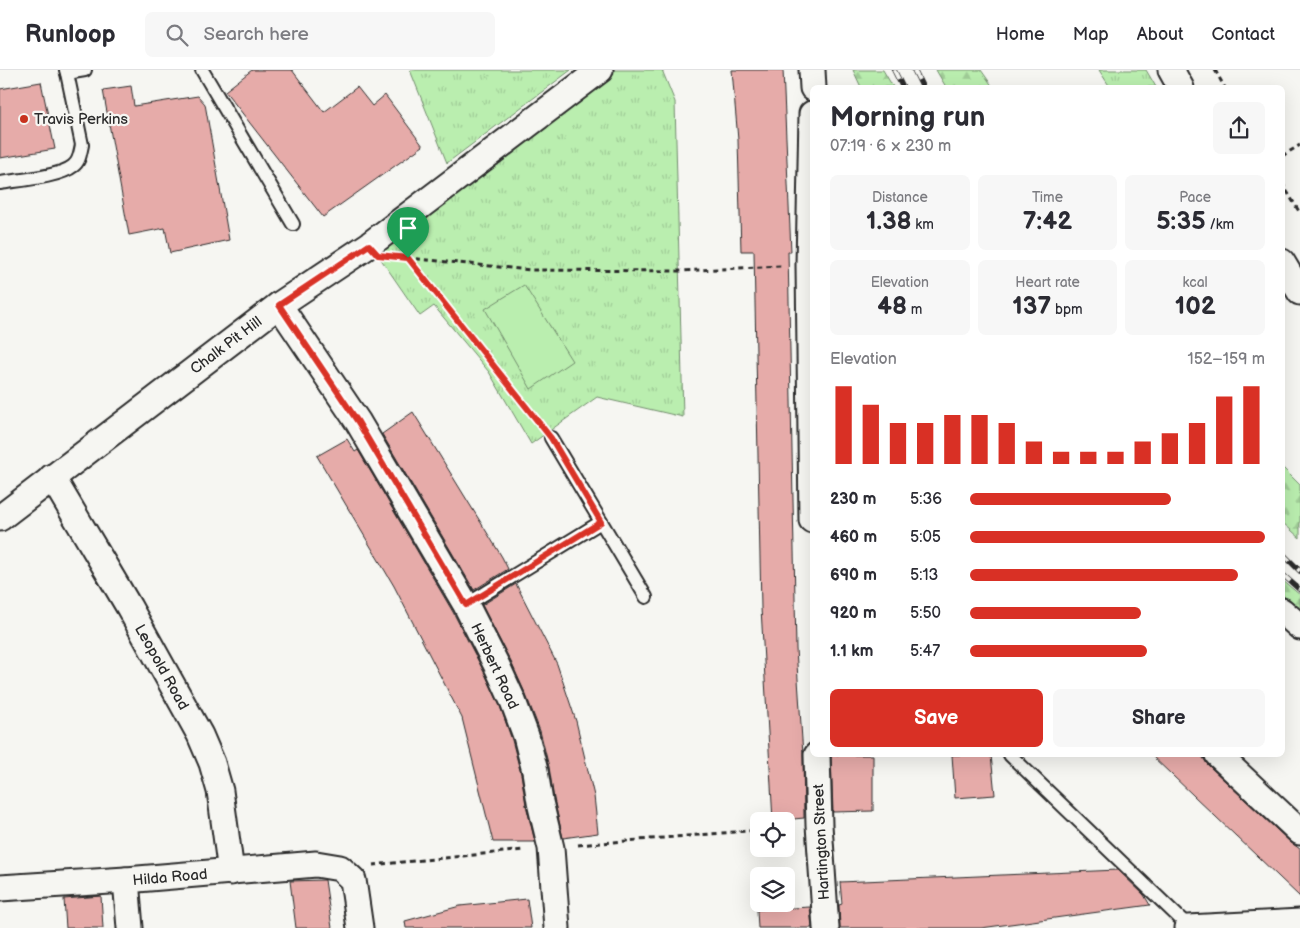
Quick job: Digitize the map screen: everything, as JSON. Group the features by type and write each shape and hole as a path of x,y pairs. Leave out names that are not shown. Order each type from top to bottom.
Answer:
{"street":[{"name":"Chalk Pit Hill","path":"0,518 279,305 369,245 600,70"},
{"path":"812,70 813,85"},
{"path":"1171,70 1179,85"},
{"path":"810,215 810,337"},
{"path":"1285,267 1300,292"},
{"name":"Herbert Road","path":"279,305 358,422 466,605 498,668 526,736 551,848 557,928"},
{"name":"Leopold Road","path":"52,477 129,607 200,735 212,763 220,791 231,872"},
{"path":"1285,614 1300,628"},
{"name":"Hartington Street","path":"817,757 819,825 826,928"},
{"path":"1220,757 1300,832"},
{"name":"Hilda Road","path":"0,888 126,880 316,864 340,868"},
{"path":"340,868 353,880 360,928"},
{"path":"126,880 130,928"},
{"path":"1189,928 1300,922"}],"lane":[{"path":"0,183 60,173 74,166 80,157 82,145 66,72 84,70"},
{"path":"202,70 293,224"},
{"path":"551,438 646,597"},
{"path":"466,605 601,522"},
{"path":"1012,757 1189,928"}],"path":[{"path":"1215,70 1223,85"},
{"path":"1285,154 1300,145"},
{"path":"1285,188 1300,213"},
{"path":"369,245 378,255 530,270 679,271 809,265"},
{"path":"408,258 551,438"},
{"path":"340,868 750,831"}],"green space":[{"path":"410,70 571,70 447,163"},
{"path":"602,70 662,70 675,102 683,417 597,397 531,444 489,372 434,306 420,316 378,255"},
{"path":"853,70 883,70 892,85 860,85"},
{"path":"936,70 981,70 992,85 945,85"},
{"path":"1099,70 1146,70 1155,85 1109,85"},
{"path":"524,285 572,361 531,389 485,309"},
{"path":"1285,470 1300,485 1300,538 1285,525"},
{"path":"1285,582 1300,595 1300,612 1285,597"}],"building":[{"path":"252,70 292,70 324,112 357,87 372,106 385,95 423,146 323,217 225,91"},
{"path":"732,70 783,70 791,252 788,252 796,649 803,755 804,818 795,819 795,812 772,812 761,608 754,251 741,251 738,140"},
{"name":"Travis Perkins","path":"41,82 55,149 0,158 0,89"},
{"path":"131,86 134,106 198,96 205,104 229,240 170,253 165,228 129,235 103,90"},
{"path":"413,412 508,569 474,590 382,434"},
{"path":"347,439 355,452 358,450 453,612 500,706 521,774 535,842 493,842 462,718 394,586 317,456"},
{"path":"516,584 557,664 576,721 594,796 598,833 563,838 540,731 511,662 482,605"},
{"path":"831,757 873,757 873,811 833,812"},
{"path":"952,757 991,757 995,795 955,798"},
{"path":"1153,757 1202,757 1208,765 1290,842 1300,849 1300,897"},
{"path":"1118,870 1144,895 1150,905 981,928 840,928 839,905 842,904 840,882"},
{"path":"325,880 332,928 296,928 290,881"},
{"path":"101,896 103,928 66,928 64,899"},
{"path":"527,899 531,928 406,928 405,921 460,906"},
{"path":"810,907 812,928 758,928 757,912 795,912 795,908"}],"railway":[{"path":"894,70 902,85"},
{"path":"914,70 922,85"},
{"path":"1285,556 1300,571"},
{"path":"1285,577 1300,590"}],"place":[{"name":"Travis Perkins","path":"24,119"}],"route":[{"path":"369,245 378,255 408,258 551,438 601,522 466,605 358,422 279,305 369,245"}]}
